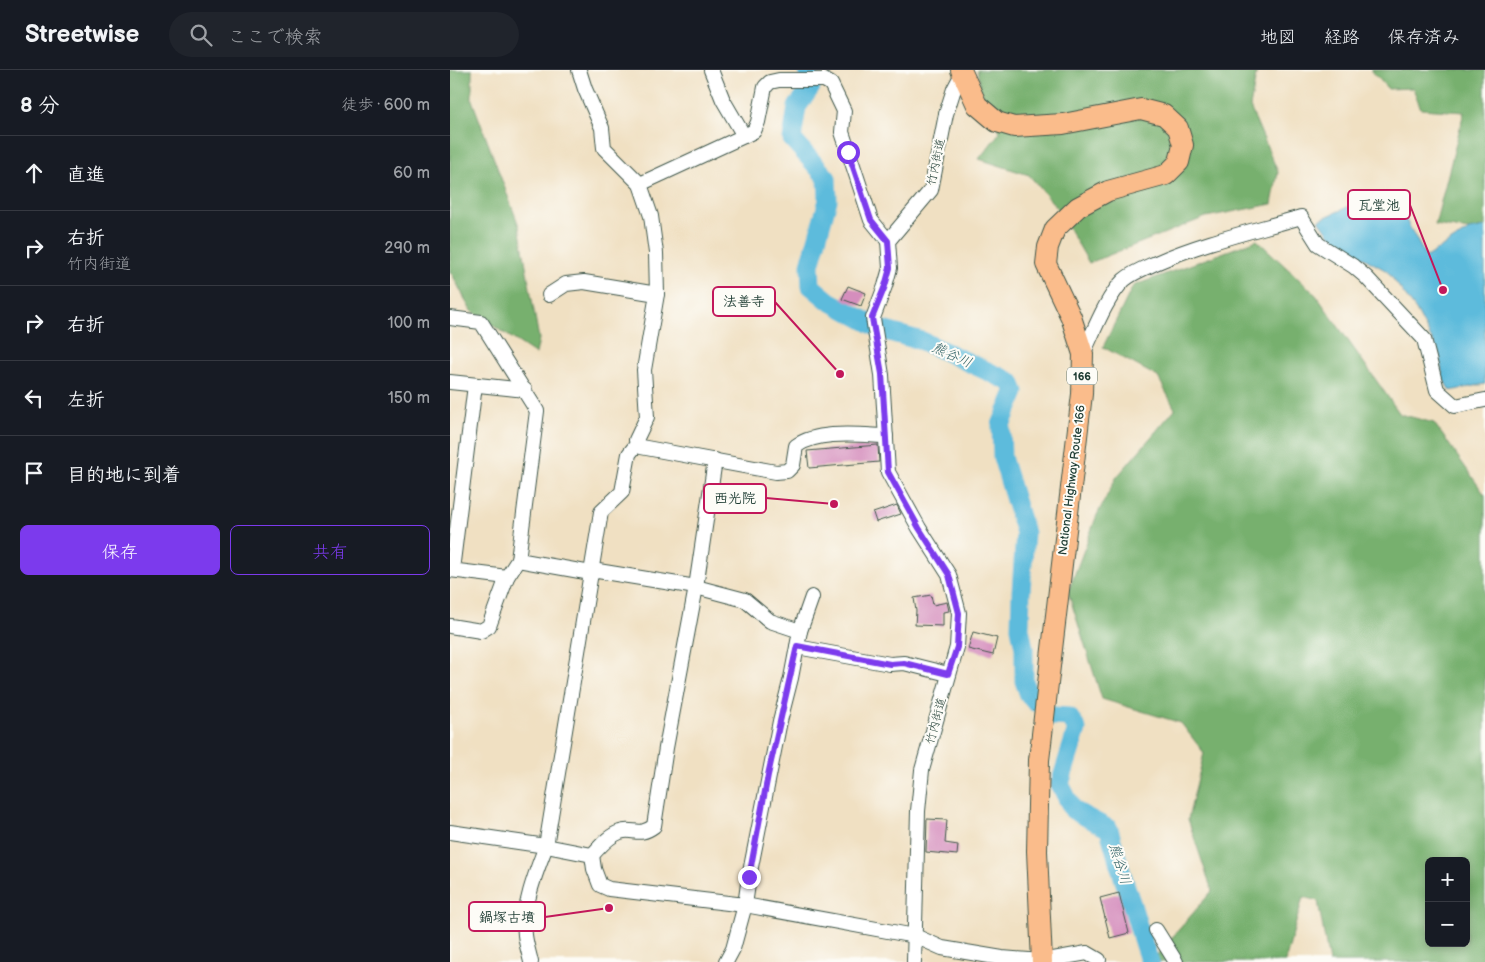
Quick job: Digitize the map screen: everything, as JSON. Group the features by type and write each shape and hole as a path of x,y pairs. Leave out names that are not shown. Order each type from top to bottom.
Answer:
{"highway":[{"name":"National Highway Route 166","path":"962,72 977,105 997,122 1014,127 1062,124 1141,109 1164,115 1178,128 1183,144 1179,162 1166,175 1108,190 1078,208 1055,229 1048,247 1046,264 1071,317 1082,354 1082,394 1039,760 1037,851 1042,962"}],"street":[{"path":"531,962 525,934 525,923 532,883 546,846 601,512 622,492 629,454 637,444 636,440 647,417 644,370 657,294 656,253 651,216 640,184 604,148 602,128 579,70"},
{"path":"711,70 723,100 744,136"},
{"name":"竹内街道","path":"914,962 918,811 922,770 957,647 959,613 949,575 919,528 888,472 882,374 873,322 890,268 888,241 931,190 946,114 962,72"},
{"path":"640,184 754,132 758,122 765,87 770,82 779,80 824,80 831,84 844,111 842,132 871,220 888,241"},
{"path":"1082,354 1112,297 1125,280 1142,269 1175,255 1220,240 1301,217 1318,244 1366,276 1424,339 1437,390 1456,406 1485,400"},
{"path":"548,295 566,284 584,282 657,294"},
{"path":"450,318 481,322 537,411 518,560 507,577 489,626 480,631 450,626"},
{"path":"450,382 525,390"},
{"path":"475,385 451,570 507,577"},
{"path":"637,444 641,447 776,472 787,471 793,465 796,446 805,440 843,434 886,436"},
{"path":"592,855 606,840 620,831 645,832 654,826 666,748 696,587 715,460"},
{"path":"518,560 696,587 745,600 770,621 800,631"},
{"path":"726,962 733,949 745,905 768,775 800,631 812,597"},
{"path":"797,646 890,664 904,663 948,674"},
{"path":"450,832 546,846 592,855"},
{"path":"592,855 594,869 600,885 609,889 745,905 915,936 942,948 1002,958 1042,962 1087,953 1099,960"},
{"path":"1156,930 1176,962"}],"green space":[{"path":"450,70 472,70 472,100 519,226 539,339 536,354 471,311 450,273"},
{"path":"977,70 1257,70 1250,107 1278,172 1272,204 1206,217 1089,263 1057,208 1029,175 979,159 1000,132 981,90"},
{"path":"1371,70 1485,70 1485,227 1469,230 1435,225 1464,112 1421,109 1413,88 1388,89"},
{"path":"1257,240 1316,295 1400,414 1434,423 1485,495 1485,962 1329,962 1318,901 1303,897 1285,962 1151,962 1212,891 1188,819 1204,753 1181,723 1102,699 1068,592 1097,515 1116,478 1175,409 1158,377 1103,347 1133,286"}],"water":[{"path":"1374,195 1399,207 1426,257 1469,230 1485,227 1485,384 1450,391 1443,379 1439,353 1416,310 1387,271 1335,242 1319,220"}],"building":[{"path":"848,286 866,293 861,306 842,299"},
{"path":"878,445 879,462 809,468 807,451"},
{"path":"897,505 901,514 876,522 873,513"},
{"path":"931,595 933,605 947,602 949,611 943,612 943,626 915,625 916,611 914,598"},
{"path":"973,632 997,638 993,655 968,649"},
{"path":"927,819 947,820 945,843 958,845 957,855 926,852"},
{"path":"1119,893 1129,933 1110,938 1100,898"}],"waterway":[{"name":"熊谷川","path":"808,70 811,87 797,107 792,139 827,178 828,200 810,265 811,286 829,301 882,330 922,341 1011,382 1015,392 1001,425 1002,457 1025,533 1020,628 1024,648 1024,681 1029,695 1035,702"},
{"name":"熊谷川","path":"1054,716 1069,717 1077,729 1060,784 1073,810 1109,829 1150,962"}],"place":[{"name":"瓦堂池","path":"1443,290"},
{"name":"法善寺","path":"840,374"},
{"name":"西光院","path":"834,504"},
{"name":"鍋塚古墳","path":"609,908"}],"route":[{"path":"749,877 768,775 797,646 890,664 904,663 948,674 957,647 959,613 949,575 919,528 888,472 882,374 872,318 890,268 888,241 871,220 848,152"}]}
